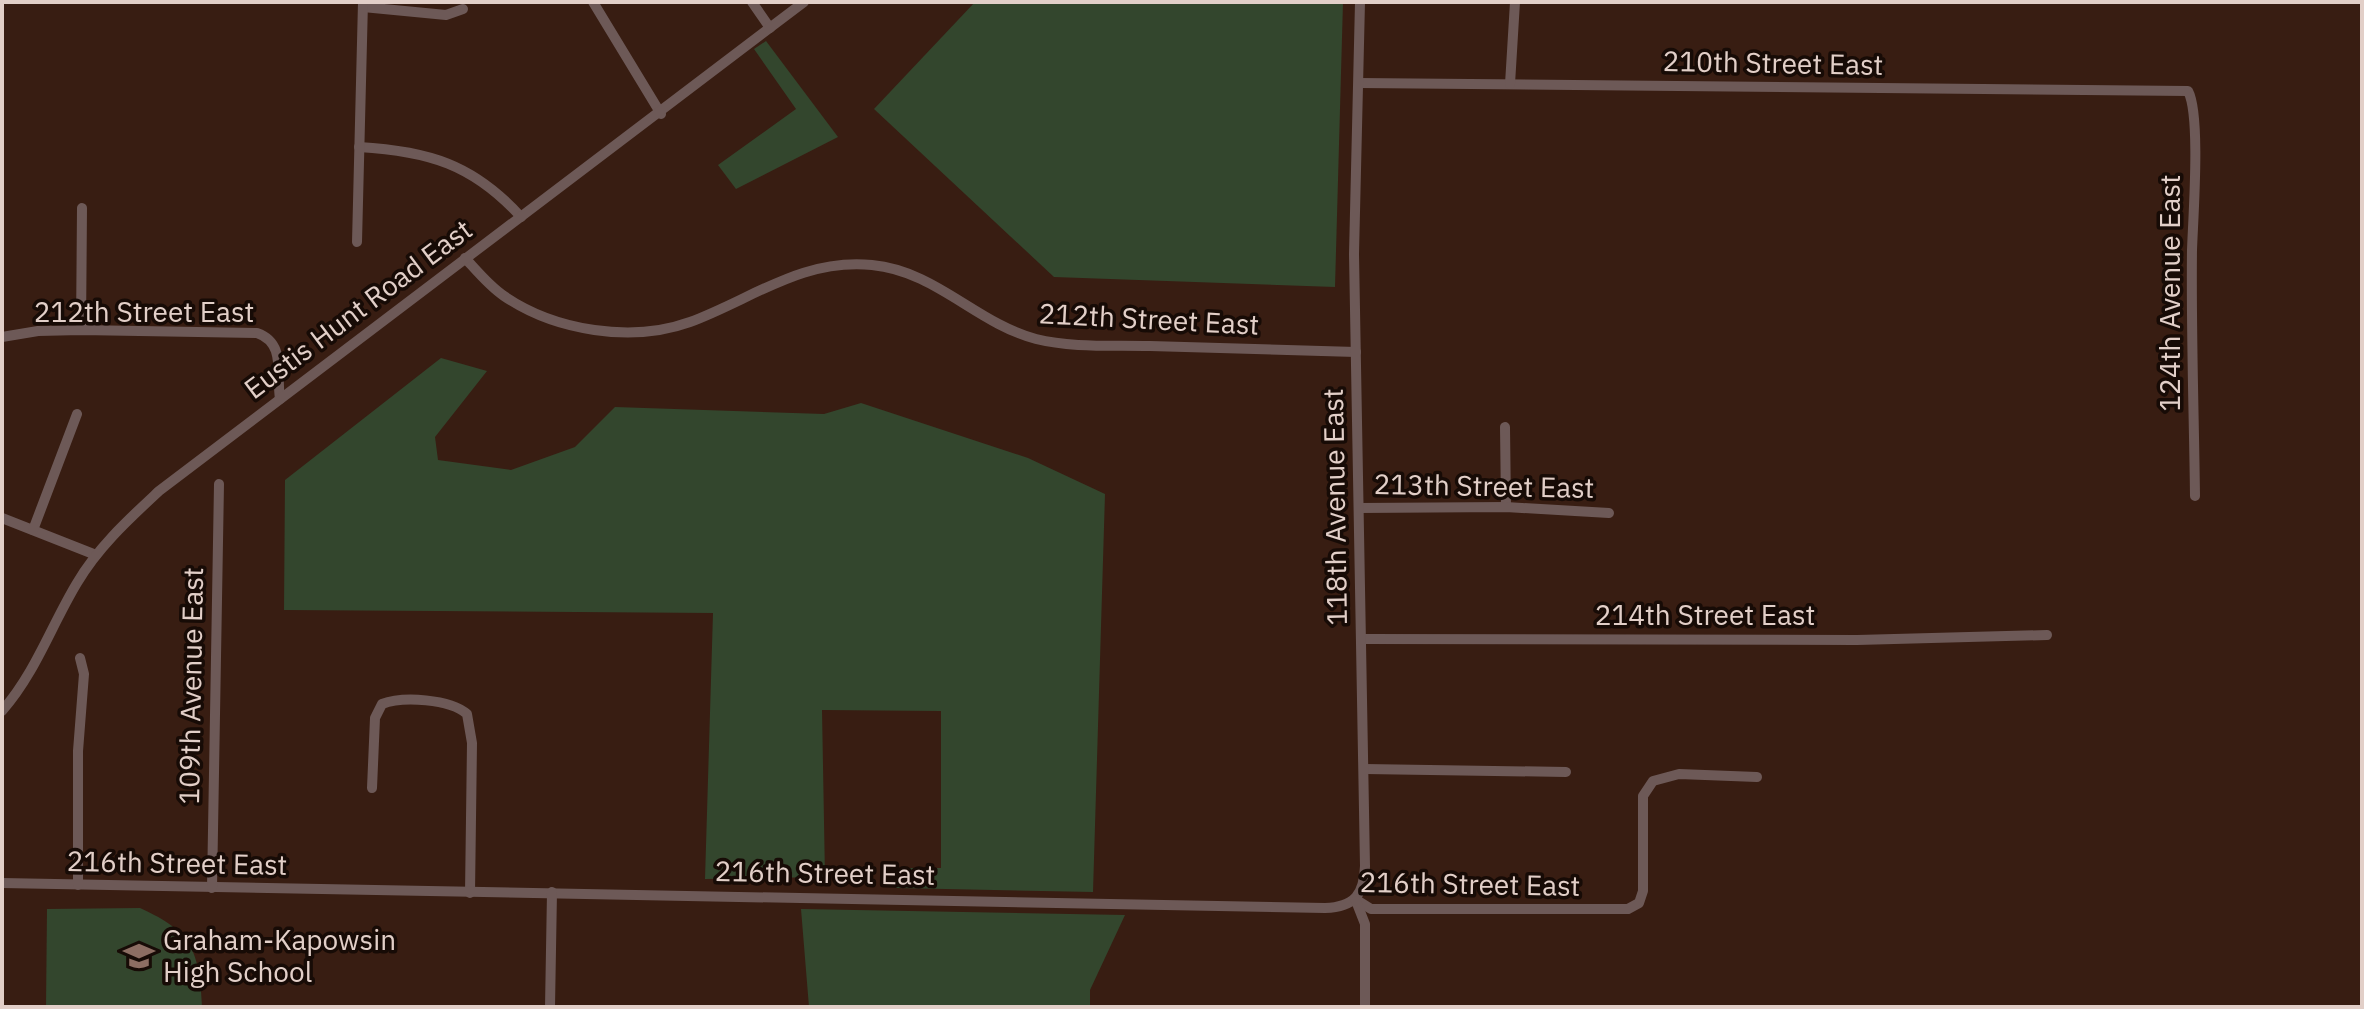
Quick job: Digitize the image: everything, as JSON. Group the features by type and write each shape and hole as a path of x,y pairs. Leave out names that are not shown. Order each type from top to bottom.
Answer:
{"street":[{"path":"593,2 661,114"},
{"path":"752,2 770,28"},
{"name":"Eustis Hunt Road East","path":"2,711 32,671 76,585 96,555 182,471 661,114 804,2"},
{"name":"118th Avenue East","path":"1360,2 1354,254 1365,883 1355,899 1365,924 1365,1007"},
{"path":"1510,84 1515,2"},
{"path":"357,242 363,5 446,15 463,9"},
{"name":"210th Street East","path":"1359,83 2188,91"},
{"name":"124th Avenue East","path":"2188,91 2194,113 2196,204 2192,253 2195,496"},
{"path":"359,147 411,151 456,166 481,180 521,217"},
{"path":"81,330 82,208"},
{"name":"212th Street East","path":"465,258 490,285 521,306 565,323 617,332 654,331 689,322 809,269 869,264 927,280 1005,329 1055,343 1356,352"},
{"name":"212th Street East","path":"2,337 38,331 81,330 243,332 266,336 277,347 280,399"},
{"path":"33,530 77,414"},
{"path":"1505,427 1506,507"},
{"name":"109th Avenue East","path":"212,888 219,484"},
{"name":"213th Street East","path":"1359,508 1506,507 1609,513"},
{"path":"2,518 96,555"},
{"name":"214th Street East","path":"1362,639 1857,640 2047,635"},
{"path":"78,885 78,751 84,674 80,658"},
{"path":"372,788 375,718 382,704 423,702 458,708 467,714 472,743 470,893"},
{"path":"1365,769 1566,772"},
{"name":"216th Street East","path":"2,883 1325,908 1346,905 1355,899 1371,909 1617,911 1639,903 1643,891 1643,796 1653,781 1679,774 1757,777"},
{"path":"550,1007 552,892"}],"green space":[{"path":"975,2 1343,2 1335,287 1054,277 874,109"},
{"path":"766,41 838,137 736,189 718,165 796,109 754,49"},
{"path":"441,358 487,371 435,437 438,460 511,470 575,447 615,407 824,414 861,403 1028,458 1105,494 1093,892 896,888 895,868 941,868 941,711 822,710 825,877 705,879 713,613 284,610 285,480"},
{"path":"140,908 172,926 190,946 198,971 202,1007 46,1007 47,909"},
{"path":"801,909 1125,915 1090,990 1090,1007 809,1007"}],"place":[{"name":"Graham-Kapowsin High School","path":"139,956"}]}
